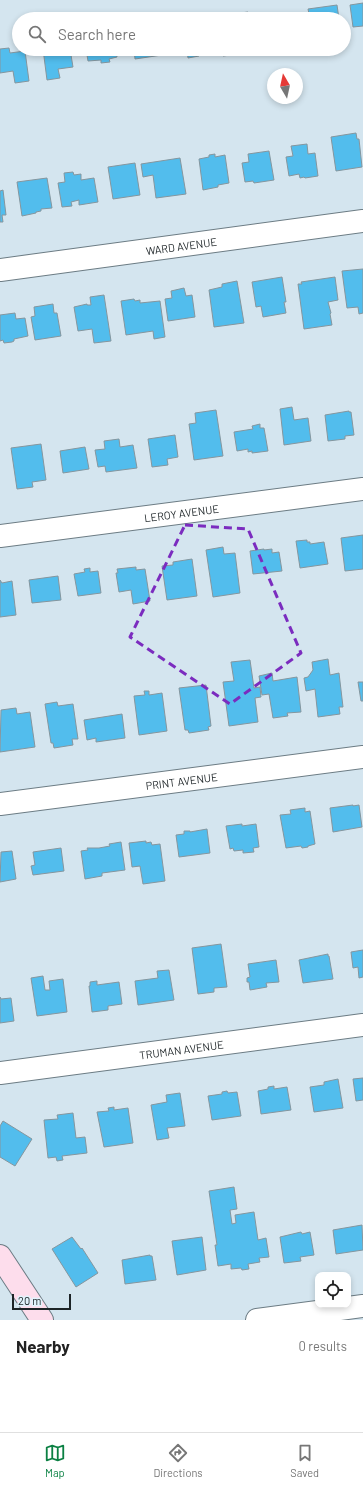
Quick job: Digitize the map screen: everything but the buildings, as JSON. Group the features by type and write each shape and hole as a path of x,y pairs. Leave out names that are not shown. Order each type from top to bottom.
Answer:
{"main road":[{"path":"0,1256 42,1320"}],"street":[{"name":"WARD AVENUE","path":"0,270 363,221"},
{"name":"LEROY AVENUE","path":"0,536 363,489"},
{"name":"PRINT AVENUE","path":"0,804 363,757"},
{"name":"TRUMAN AVENUE","path":"0,1072 363,1024"},
{"path":"257,1320 363,1306"}],"highlighted area":[{"path":"185,525 248,529 301,653 230,704 130,637"}]}
